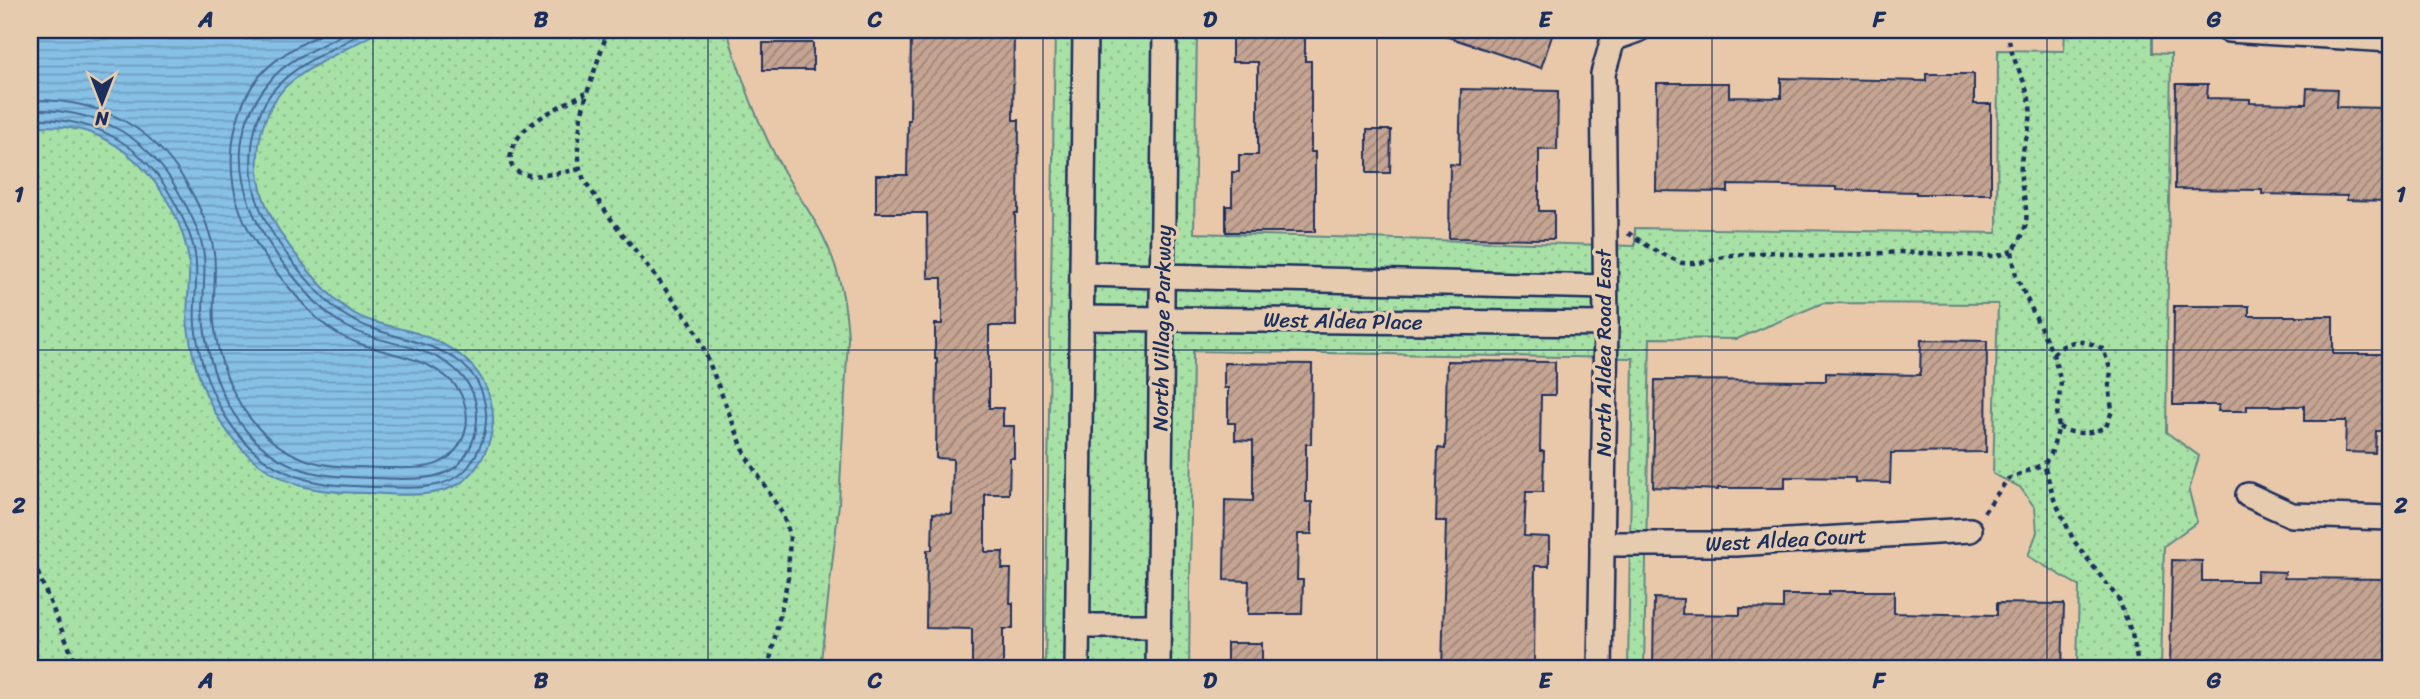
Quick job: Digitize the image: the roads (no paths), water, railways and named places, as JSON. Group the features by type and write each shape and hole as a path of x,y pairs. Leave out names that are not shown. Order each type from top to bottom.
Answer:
{"street":[{"path":"1077,669 1085,30"},
{"name":"North Village Parkway","path":"1158,669 1165,30"},
{"name":"North Aldea Road East","path":"1600,669 1606,324 1603,74 1613,39 1639,30"},
{"path":"2228,30 2390,40"},
{"name":"West Aldea Place","path":"1082,274 1605,287"},
{"name":"West Aldea Place","path":"1081,318 1606,324"},
{"path":"2248,495 2292,515 2390,518"},
{"name":"West Aldea Court","path":"1602,544 1735,544 1970,530"},
{"path":"1078,626 1158,626"}],"water":[{"path":"30,30 381,30 306,71 281,92 270,109 261,133 258,172 261,190 284,239 308,270 339,302 363,318 437,341 451,349 475,370 490,398 493,423 488,447 470,475 449,489 423,494 325,491 298,485 253,460 221,422 199,377 187,318 188,255 175,216 153,180 124,151 107,140 74,129 30,126"}]}
